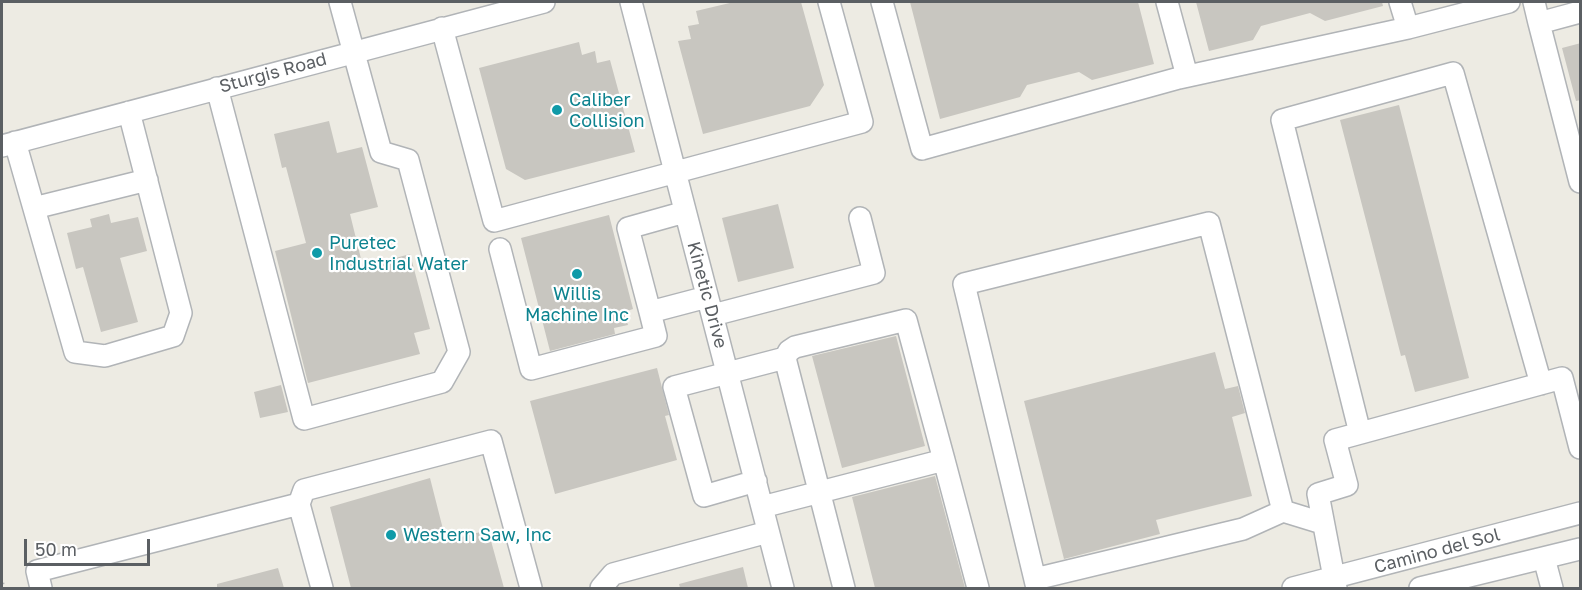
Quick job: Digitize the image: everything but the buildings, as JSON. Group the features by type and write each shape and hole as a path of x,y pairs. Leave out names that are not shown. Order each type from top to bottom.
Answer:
{"street":[{"path":"218,88 304,419 442,382 459,352 408,160 381,152 340,2"},
{"name":"Sturgis Road","path":"8,144 544,2"},
{"name":"Kinetic Drive","path":"631,2 783,588"},
{"path":"442,28 494,221 862,122 829,2"},
{"path":"882,2 922,149 1188,76 1408,28 1509,2"},
{"path":"1167,2 1188,76"},
{"path":"1400,2 1408,28"},
{"path":"1534,2 1581,182"},
{"path":"1539,23 1581,12"},
{"path":"1360,433 1281,120 1441,76 1453,73 1541,384"},
{"path":"8,144 34,208 75,351 105,356 173,336 181,313 129,112"},
{"path":"34,208 147,180"},
{"path":"500,249 531,369 656,336 628,228 685,212"},
{"path":"650,312 710,306 874,273 860,218"},
{"path":"1283,511 1209,223 963,284 1036,584 1243,529 1283,511 1322,523"},
{"path":"844,588 785,358 795,347 906,320 978,588"},
{"path":"756,481 704,496 674,387 785,358"},
{"path":"1335,583 1318,494 1347,484 1335,440 1562,378 1579,437"},
{"path":"322,588 299,504 304,490 491,441 531,588"},
{"path":"762,507 944,460"},
{"path":"41,588 37,571 299,504"},
{"name":"Camino del Sol","path":"1293,588 1335,583 1581,513"},
{"path":"602,588 613,574 768,532"},
{"name":"Camino del Sol","path":"1420,588 1581,549"},
{"path":"1544,558 1552,588"}],"railway":[{"path":"2,583 3,588"}],"place":[{"name":"Caliber Collision","path":"557,110"},
{"name":"Puretec Industrial Water","path":"317,253"},
{"name":"Willis Machine Inc","path":"577,274"},
{"name":"Western Saw, Inc","path":"391,535"}]}
